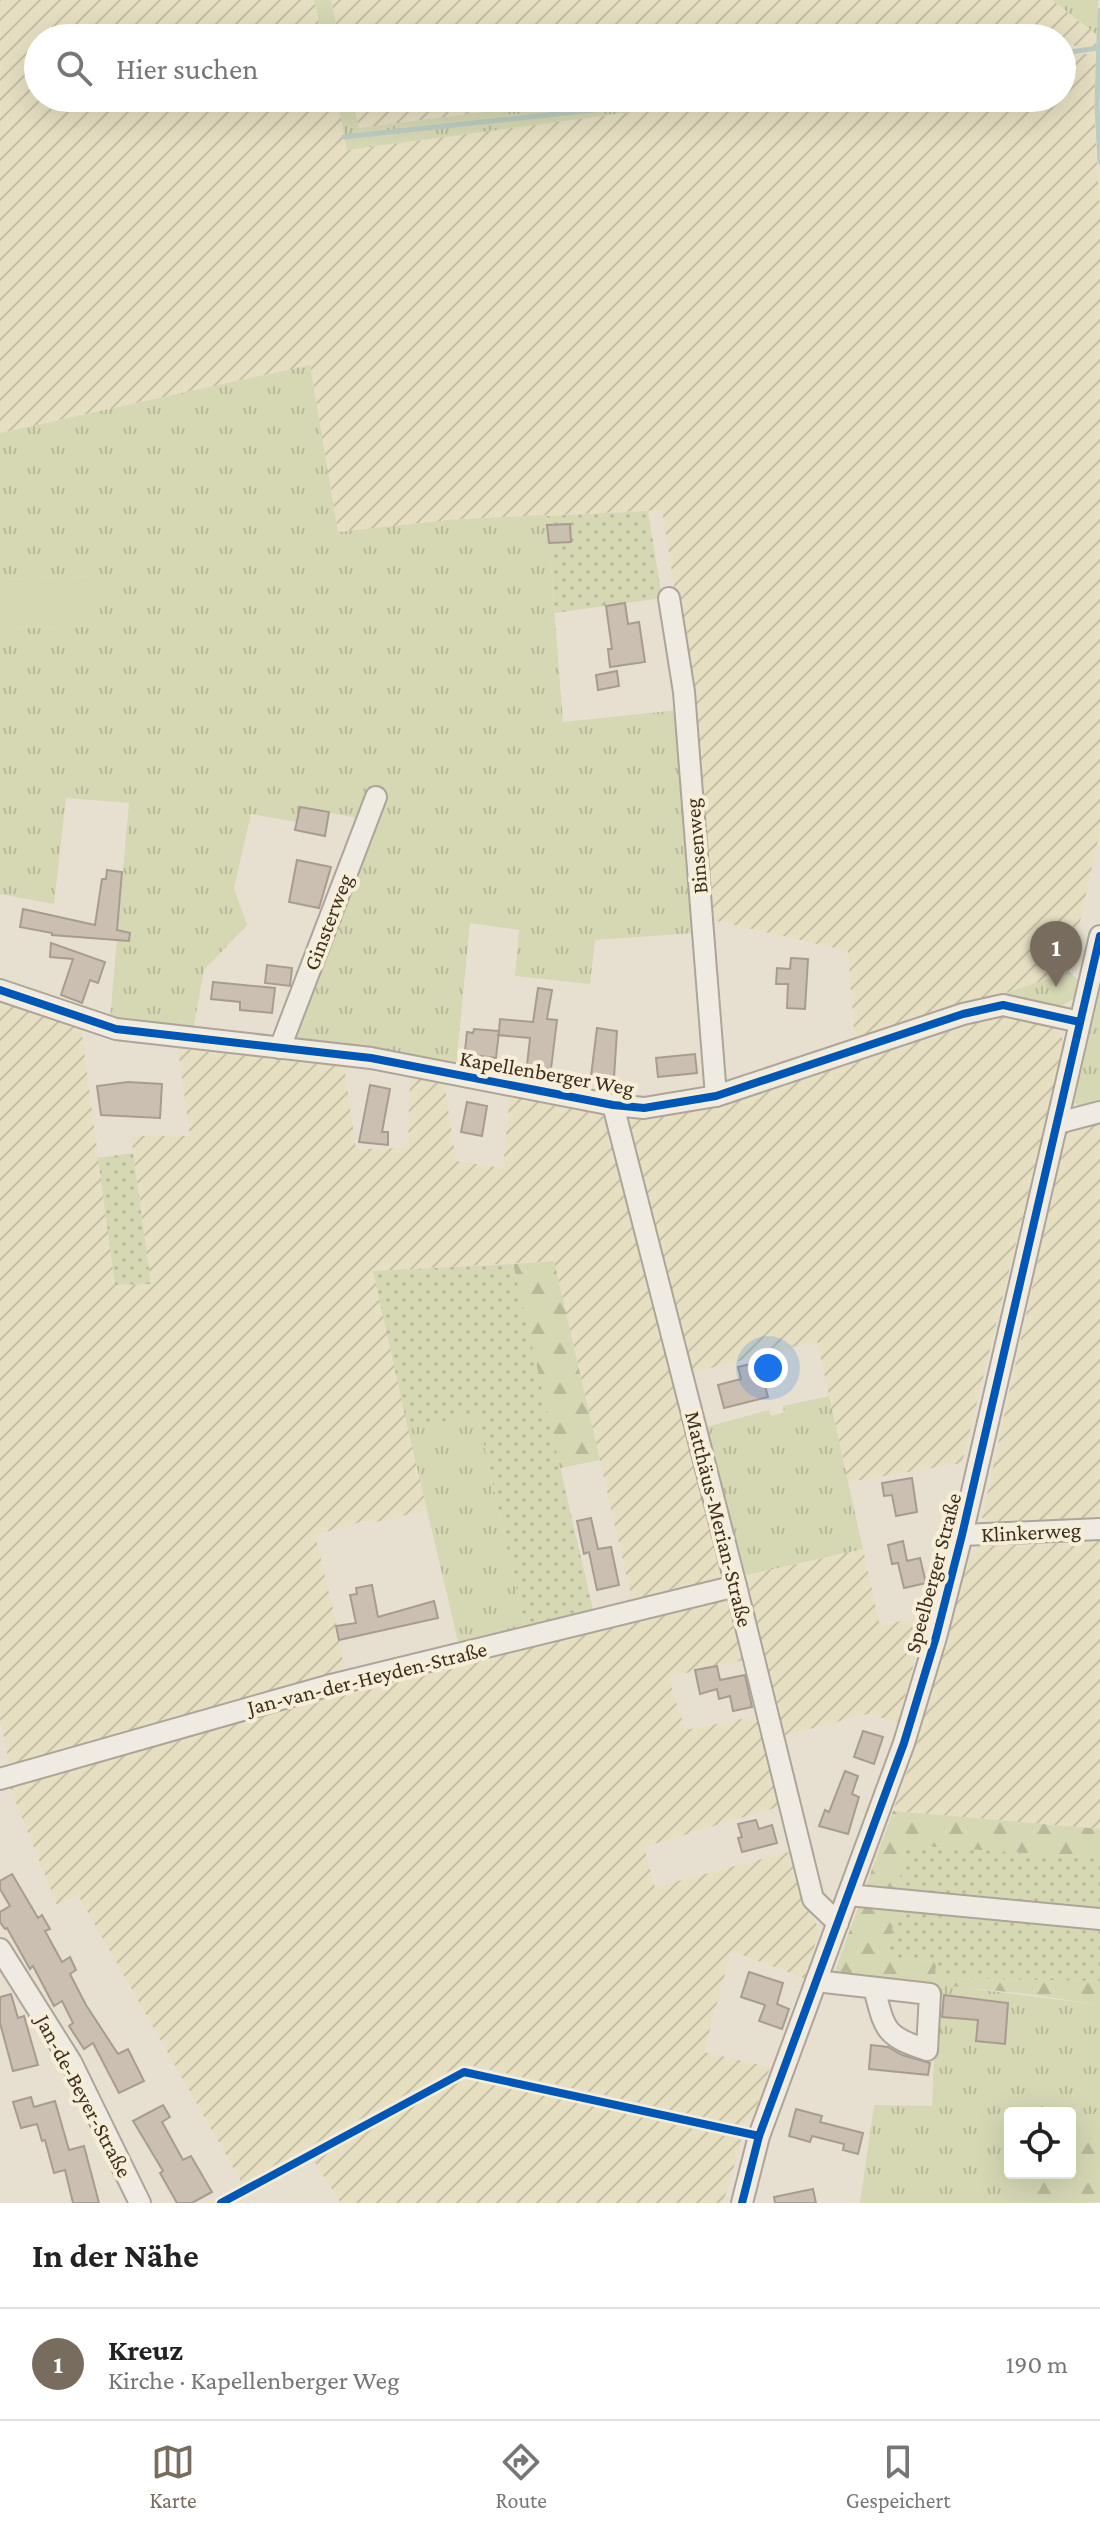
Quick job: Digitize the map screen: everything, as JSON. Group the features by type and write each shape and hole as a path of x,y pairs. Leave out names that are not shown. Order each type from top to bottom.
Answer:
{"street":[{"name":"Binsenweg","path":"669,598 684,692 716,1096"},
{"name":"Ginsterweg","path":"280,1048 376,797"},
{"name":"Speelberger Straße","path":"742,2203 759,2136 904,1743 936,1637 1100,936"},
{"name":"Kapellenberger Weg","path":"0,990 116,1029 371,1058 613,1105 644,1108 716,1096 963,1014 1003,1005 1080,1022"},
{"name":"Matthäus-Merian-Straße","path":"613,1105 813,1899 838,1923"},
{"path":"1058,1123 1100,1112"},
{"name":"Klinkerweg","path":"962,1535 1100,1529"},
{"name":"Jan-van-der-Heyden-Straße","path":"0,1779 327,1686 736,1586"},
{"path":"848,1895 1100,1919"},
{"name":"Jan-de-Beyer-Straße","path":"0,1949 71,2062 140,2203"},
{"path":"816,1981 874,1988"}],"shaded area":[{"path":"0,0 314,0 320,24 24,24 24,112 340,112 348,150 629,112 1076,112 1076,55 1094,53 1076,46 1076,24 336,24 331,0 1052,0 1097,35 1094,105 1100,218 1100,830 1069,972 855,1043 848,951 708,919 691,692 662,510 448,520 338,532 310,365 0,433"},
{"path":"355,112 484,112 359,128"},
{"path":"0,999 81,1027 115,1285 151,1284 131,1136 190,1136 178,1049 344,1065 356,1149 408,1148 410,1075 444,1082 456,1161 503,1168 510,1093 595,1108 608,1120 728,1569 722,1581 633,1604 554,1261 373,1271 427,1510 376,1522 364,1521 315,1535 337,1626 345,1675 10,1767 0,1718"},
{"path":"1007,1013 1054,1026 1065,1043 962,1463 848,1482 817,1341 691,1373 626,1128 632,1119 717,1104"},
{"path":"1100,1123 1100,1520 995,1524 982,1518 1066,1131"},
{"path":"1100,1540 1100,1829 893,1811 915,1749 964,1562 981,1544"},
{"path":"863,1549 880,1626 927,1615 898,1722 867,1714 782,1736 746,1575"},
{"path":"721,1597 733,1603 749,1659 668,1677 685,1730 762,1715 781,1806 644,1847 655,1887 793,1851 819,1932 804,1978 731,1951 704,2052 770,2067 754,2113 740,2125 469,2065 459,2066 242,2183 78,1895 57,1905 9,1785 355,1687"},
{"path":"473,2079 742,2140 723,2203 341,2203 314,2161 454,2082"}],"green space":[{"path":"314,0 331,0 336,24 320,24"},
{"path":"1052,0 1098,0 1097,35"},
{"path":"340,112 355,112 359,128 484,112 631,112 347,150"},
{"path":"310,365 338,532 448,520 547,515 563,722 679,710 695,933 595,940 590,984 515,976 519,930 470,923 456,1067 294,1044 289,1036 362,819 300,807 296,822 251,814 234,888 247,925 204,970 193,1030 110,1019 129,803 66,798 54,904 0,894 0,629 100,626 98,576 0,579 0,433"},
{"path":"648,511 662,598 555,613 547,516"},
{"path":"98,576 101,626 0,629 0,579"},
{"path":"1069,972 1078,980 1073,999 1058,1008 981,1001"},
{"path":"1100,991 1100,1104 1081,1109 1074,1102"},
{"path":"133,1153 151,1284 115,1285 98,1158"},
{"path":"554,1261 600,1460 560,1468 513,1264"},
{"path":"513,1264 594,1614 526,1630 477,1414 408,1429 373,1271"},
{"path":"829,1396 863,1549 746,1575 706,1427 769,1410 771,1416 784,1413 783,1406"},
{"path":"477,1414 526,1630 459,1646 408,1429"},
{"path":"893,1811 1100,1829 1100,1858 905,1845 888,1958 936,1961 936,1978 1100,1981 1100,2005 1028,1994 834,1974"},
{"path":"905,1845 1100,1858 1100,1981 935,1978 936,1961 888,1958"},
{"path":"937,1984 1100,2005 1100,2111 1076,2119 1076,2107 1004,2107 1004,2179 1020,2179 1063,2194 1078,2203 860,2203 874,2105 932,2106"},
{"path":"1100,2111 1100,2202 1078,2203 1063,2194 1036,2203 1020,2179 1076,2179 1076,2119"}],"building":[{"path":"570,524 571,542 549,543 547,525"},
{"path":"625,603 628,624 639,622 645,662 610,667 608,649 612,649 606,606"},
{"path":"617,671 619,686 598,690 596,675"},
{"path":"300,807 329,812 325,836 295,830"},
{"path":"297,860 331,867 319,908 289,902"},
{"path":"107,870 122,872 117,930 130,933 129,941 52,935 20,927 23,909 95,925 102,879 106,879"},
{"path":"51,943 105,962 98,983 90,980 82,1003 61,995 73,959 50,957"},
{"path":"791,958 808,959 805,1009 787,1008 788,984 776,984 777,968 790,969"},
{"path":"267,965 292,968 290,986 265,983"},
{"path":"213,982 275,988 272,1013 240,1010 240,1002 211,999"},
{"path":"538,988 552,990 547,1019 557,1020 551,1069 527,1066 530,1038 499,1035 496,1058 471,1055 472,1052 465,1051 467,1032 473,1033 474,1029 499,1031 500,1019 533,1022"},
{"path":"597,1028 617,1031 614,1078 591,1076"},
{"path":"695,1054 697,1073 658,1077 656,1058"},
{"path":"128,1082 162,1084 160,1118 101,1115 97,1086"},
{"path":"370,1085 390,1089 382,1132 388,1132 388,1145 359,1142"},
{"path":"467,1102 487,1106 482,1136 461,1132"},
{"path":"759,1362 768,1397 724,1408 718,1385 741,1379 738,1367"},
{"path":"912,1478 917,1512 896,1516 892,1495 884,1496 882,1483"},
{"path":"591,1518 598,1549 611,1547 619,1585 597,1590 589,1552 584,1554 577,1521"},
{"path":"903,1541 907,1561 920,1558 926,1583 904,1588 898,1563 892,1564 888,1545"},
{"path":"372,1585 378,1617 434,1601 438,1618 339,1640 336,1626 356,1623 350,1595 357,1594 356,1588"},
{"path":"717,1666 720,1680 745,1675 752,1707 733,1711 730,1696 719,1699 717,1689 700,1694 695,1670"},
{"path":"863,1731 883,1737 874,1764 854,1757"},
{"path":"845,1771 858,1776 852,1794 859,1797 848,1834 819,1826 825,1810 829,1812"},
{"path":"756,1820 759,1829 772,1825 777,1843 742,1852 738,1824"},
{"path":"12,1874 38,1918 42,1915 50,1929 45,1931 62,1962 70,1957 76,1970 70,1974 86,2005 118,2054 128,2049 144,2081 119,2093 93,2043 84,2049 69,2026 73,2023 62,2001 54,2006 33,1966 30,1969 7,1928 0,1922 0,1912 10,1906 0,1889 0,1881"},
{"path":"749,1972 783,1983 777,2004 789,2009 782,2029 759,2021 765,2005 741,1997"},
{"path":"11,1994 18,2018 24,2016 38,2065 13,2071 0,2023 0,1997"},
{"path":"944,1995 1008,2003 1005,2044 976,2041 978,2020 942,2017"},
{"path":"871,2045 888,2047 902,2055 930,2063 928,2075 869,2069"},
{"path":"31,2097 34,2107 55,2101 69,2150 84,2146 99,2203 73,2203 65,2170 54,2173 37,2124 21,2128 13,2102"},
{"path":"163,2105 170,2117 162,2122 183,2160 191,2156 212,2192 192,2203 177,2203 160,2173 163,2171 133,2121"},
{"path":"796,2109 822,2116 820,2122 863,2133 858,2154 843,2150 844,2144 812,2136 810,2142 789,2136"},
{"path":"813,2189 816,2203 775,2203 774,2197"}],"waterway":[{"path":"1100,10 1097,105 1100,162"},
{"path":"1076,51 1099,48"},
{"path":"344,137 575,112"}],"cycle path":[{"path":"742,2203 759,2136 904,1743 936,1637 1100,936"},
{"path":"0,990 116,1029 371,1058 613,1105 644,1108 716,1096 963,1014 1003,1005 1080,1022"},
{"path":"221,2203 464,2072 759,2136"}],"place":[{"name":"Kreuz","path":"1056,987"}]}
